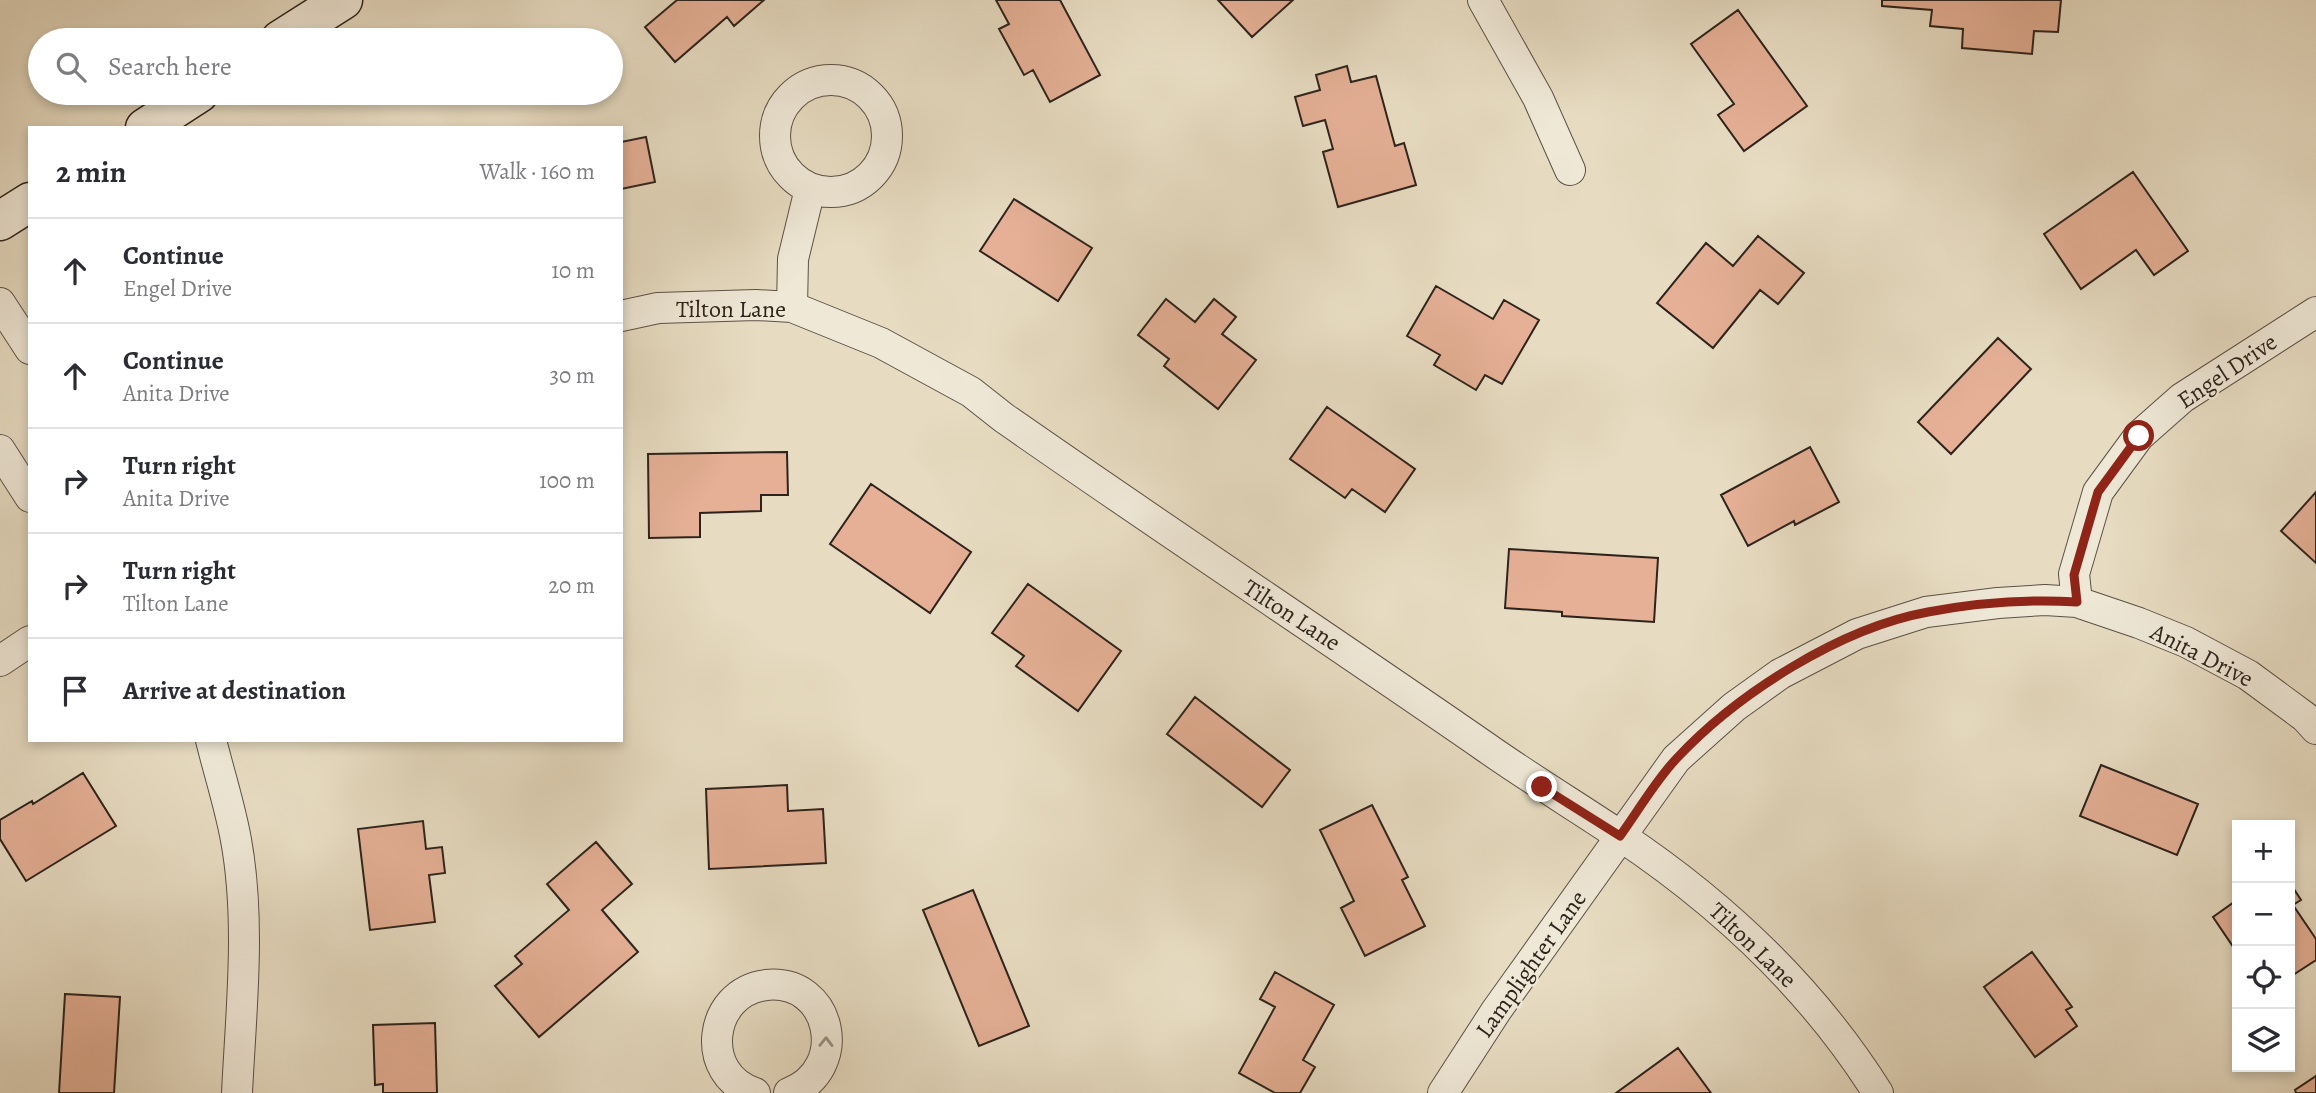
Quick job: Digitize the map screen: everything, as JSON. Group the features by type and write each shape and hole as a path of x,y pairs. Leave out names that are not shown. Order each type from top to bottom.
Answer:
{"main road":[{"path":"299,28 343,0"},
{"path":"148,126 180,105"},
{"path":"0,221 28,203"}],"street":[{"path":"1483,0 1538,97 1570,170"},
{"path":"792,307 793,259 810,189"},
{"path":"0,303 28,346"},
{"name":"Tilton Lane","path":"623,316 659,309 756,305 792,307 881,343 971,392 1004,418 1227,573 1298,617 1542,787 1620,836 1703,897 1789,976 1843,1041 1878,1093"},
{"name":"Engel Drive","path":"2077,602 2074,575 2098,492 2139,436 2182,398 2316,312"},
{"path":"0,450 28,494"},
{"name":"Anita Drive","path":"1620,836 1676,759 1734,707 1780,674 1857,634 1926,612 1998,603 2045,600 2077,602 2186,642 2236,668 2305,717 2316,729"},
{"path":"0,661 28,642"},
{"path":"212,742 236,839 240,869 243,945 237,1093"},
{"name":"Lamplighter Lane","path":"1443,1093 1496,1011 1620,836"},
{"path":"732,1088 720,1063 716,1046 717,1028 724,1012 735,999 750,989 768,985 785,986 802,993 815,1005 824,1020 828,1039 825,1058 816,1075 801,1088 789,1093"}],"building":[{"path":"677,0 764,0 734,26 727,17 675,62 645,27"},
{"path":"996,0 1060,0 1100,75 1050,102 1033,70 1024,75 999,29 1009,24"},
{"path":"1218,0 1293,0 1252,37"},
{"path":"1882,0 2061,0 2058,32 2034,31 2032,54 1962,48 1963,29 1930,26 1932,10 1882,6"},
{"path":"1738,10 1807,106 1744,151 1718,115 1734,104 1691,44"},
{"path":"1347,66 1351,82 1376,76 1395,146 1404,143 1416,185 1338,207 1323,152 1333,149 1325,120 1303,126 1295,97 1320,90 1316,75"},
{"path":"646,137 655,182 623,189 623,142"},
{"path":"2133,172 2188,251 2154,275 2136,250 2081,289 2044,234"},
{"path":"1014,199 1092,248 1058,301 980,251"},
{"path":"1758,236 1804,273 1778,304 1760,290 1713,348 1657,303 1706,243 1733,266"},
{"path":"1436,286 1493,319 1504,300 1539,320 1502,384 1485,375 1476,390 1434,365 1440,355 1407,336"},
{"path":"1166,299 1195,322 1214,299 1236,317 1222,334 1256,360 1218,409 1164,366 1169,359 1138,335"},
{"path":"1998,338 2031,369 1951,454 1918,422"},
{"path":"1327,407 1415,469 1385,512 1352,489 1345,498 1290,459"},
{"path":"1810,447 1839,502 1795,525 1794,521 1748,546 1721,495"},
{"path":"787,452 788,495 761,495 761,511 700,513 700,537 649,538 648,454"},
{"path":"871,484 971,552 930,613 830,544"},
{"path":"2316,492 2316,563 2281,531"},
{"path":"1509,549 1658,558 1654,622 1562,616 1562,612 1505,608"},
{"path":"1028,584 1121,651 1078,711 1016,666 1024,656 992,633"},
{"path":"1195,697 1290,770 1262,807 1167,734"},
{"path":"2101,765 2198,804 2177,855 2080,816"},
{"path":"83,773 116,826 26,881 0,839 0,820 32,801 33,804"},
{"path":"787,785 788,811 823,809 826,863 709,869 706,789"},
{"path":"1372,805 1408,877 1402,880 1425,926 1365,956 1341,908 1354,901 1320,830"},
{"path":"423,821 426,849 442,847 445,873 429,875 435,922 370,930 358,829"},
{"path":"596,842 632,884 602,910 638,952 539,1037 495,986 522,964 515,956 569,910 547,884"},
{"path":"973,890 1029,1026 979,1046 923,910"},
{"path":"2295,891 2301,900 2295,904"},
{"path":"2232,904 2232,945 2213,917"},
{"path":"2295,908 2316,939 2316,960 2295,974"},
{"path":"2032,952 2072,1007 2066,1010 2077,1026 2035,1057 1984,987"},
{"path":"1275,972 1334,1005 1303,1060 1315,1067 1300,1093 1275,1093 1239,1073 1275,1007 1260,999"},
{"path":"65,994 120,997 114,1093 59,1093"},
{"path":"435,1023 437,1093 383,1093 383,1084 375,1085 373,1025"},
{"path":"1678,1048 1711,1093 1616,1093"},
{"path":"2316,1076 2316,1093 2296,1093 2295,1090"}],"route":[{"path":"1542,787 1620,836 1676,759 1734,707 1780,674 1857,634 1926,612 1998,603 2045,600 2077,602 2074,575 2098,492 2139,436"}]}
